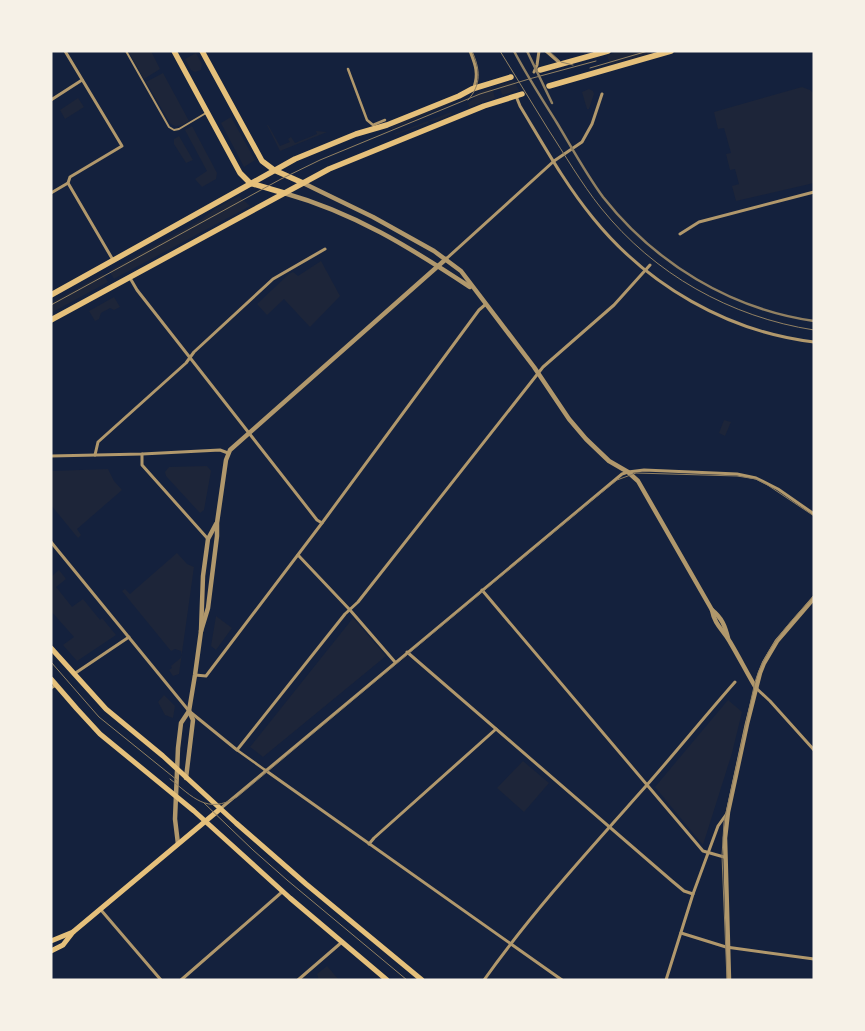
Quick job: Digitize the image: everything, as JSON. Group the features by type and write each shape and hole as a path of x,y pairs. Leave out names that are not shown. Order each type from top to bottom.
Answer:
{"main road":[{"path":"174,51 237,168 250,184 284,193"},
{"path":"202,51 262,161 274,170 303,183"},
{"path":"537,71 608,51"},
{"path":"548,86 672,51"},
{"path":"51,295 274,170 338,142 387,125 459,96 474,88 511,77"},
{"path":"51,320 329,169 484,106 519,95"},
{"path":"51,648 106,708 299,878 422,980"},
{"path":"51,679 54,686 100,734 176,795 282,892 387,980"},
{"path":"51,951 63,944 73,932 220,809"},
{"path":"51,941 73,932"}],"street":[{"path":"51,193 68,183 70,177 122,146 65,51"},
{"path":"470,51 477,70 477,80 474,88"},
{"path":"537,71 539,51"},
{"path":"546,51 561,64"},
{"path":"348,69 367,120 373,125 385,120"},
{"path":"51,100 82,80"},
{"path":"201,631 209,600 218,536 217,523 230,450 439,266 554,161 582,142 592,124 602,94"},
{"path":"519,95 520,106 570,188 621,249 645,270 683,297 723,318 779,336 814,342"},
{"path":"68,183 114,261"},
{"path":"303,183 372,217 446,259 461,271 538,374 568,418 609,461 638,480 712,610 719,616 725,626 728,638 756,688 814,750"},
{"path":"680,234 699,222 814,192"},
{"path":"284,193 312,201 364,223 412,249 474,289"},
{"path":"95,455 98,442 186,363 222,325 274,279 325,249"},
{"path":"237,750 538,374 614,305 650,265"},
{"path":"129,277 190,358 322,523"},
{"path":"195,675 206,676 322,523 479,310 486,304"},
{"path":"51,456 220,450 228,453"},
{"path":"142,454 142,465 208,539"},
{"path":"220,809 615,479 628,472 648,470 746,475 767,482 814,514"},
{"path":"186,778 193,720 190,710 201,631 203,576 208,539 217,523"},
{"path":"51,542 190,710 237,750 562,980"},
{"path":"298,555 350,610 395,662"},
{"path":"482,590 703,851 724,857"},
{"path":"729,980 724,857 728,812 762,668 774,646 814,598"},
{"path":"74,674 128,637"},
{"path":"407,652 608,827 684,891 693,894"},
{"path":"484,980 511,943 608,827 647,785 735,682"},
{"path":"178,844 175,822 176,768 181,723 190,710"},
{"path":"369,844 496,728"},
{"path":"666,980 693,894 718,826 728,812"},
{"path":"180,980 282,892"},
{"path":"101,910 161,980"},
{"path":"681,933 728,948 814,959"},
{"path":"298,980 304,978 342,942"}],"lane":[{"path":"126,51 169,127 179,130 208,112"}],"shaded area":[{"path":"128,51 151,51 160,69 144,79"},
{"path":"621,51 660,51 610,65 607,55"},
{"path":"196,53 202,64 201,70 195,72 191,70 185,59"},
{"path":"163,73 189,121 181,125 175,126 170,123 146,82"},
{"path":"514,81 519,90 502,95 499,85"},
{"path":"492,87 495,98 469,107 468,103 476,97 475,94"},
{"path":"802,87 814,94 814,183 736,201 732,186 739,184 735,169 730,170 726,154 731,153 724,128 718,129 714,112"},
{"path":"589,89 594,94 589,109 587,109 582,92"},
{"path":"462,97 392,129 391,127"},
{"path":"78,98 84,107 65,119 60,110"},
{"path":"451,112 452,114 436,121 429,121 428,123 394,134"},
{"path":"231,117 255,160 244,167 221,123"},
{"path":"267,125 280,146 290,142 288,139 291,137 295,143 317,134 316,131 327,132 280,151"},
{"path":"192,126 217,173 216,179 202,187 195,179 207,171 185,130"},
{"path":"179,136 193,160 186,163 174,144 174,139"},
{"path":"239,196 250,206 114,279 109,271 202,219 215,209"},
{"path":"321,261 340,296 310,327 284,299 267,315 257,304 289,274 293,272 298,276"},
{"path":"103,274 108,282 51,313 51,303"},
{"path":"114,297 120,307 114,310 110,308 101,313 99,319 95,321 89,311"},
{"path":"724,420 731,422 725,436 719,433"},
{"path":"207,466 211,471 204,510 200,513 166,476 165,472 169,467"},
{"path":"108,469 114,481 122,490 77,529 81,535 78,538 51,505 51,471"},
{"path":"177,553 187,564 194,567 182,655 181,651 175,649 171,651 122,591 125,589 130,594"},
{"path":"59,570 66,579 56,587 72,607 83,599 100,620 102,618 116,635 77,661 63,645 74,637 51,611 51,577"},
{"path":"216,616 232,628 216,650 211,646"},
{"path":"353,618 386,656 263,757 250,747"},
{"path":"181,658 179,674 173,676 169,670"},
{"path":"164,695 175,706 173,718 165,715 158,702"},
{"path":"728,700 742,712 732,753 703,845 655,787"},
{"path":"523,761 549,783 524,812 497,788"},
{"path":"327,966 339,980 319,980 317,974"}],"tram line":[{"path":"468,100 478,82 477,64 472,51"},
{"path":"500,51 587,189 622,232 645,253 696,289 724,303 753,315 783,324 814,330"},
{"path":"549,51 561,62 573,65"},
{"path":"590,68 648,51"},
{"path":"51,305 281,179 320,160 480,94 596,61"},
{"path":"170,779 201,802 217,804 237,797 617,480 636,473 737,476 756,479 814,516"},
{"path":"727,980 722,856 724,822 755,682 765,658 779,636 814,596"},
{"path":"51,662 99,717 177,780"},
{"path":"204,803 287,880 407,980"}],"railway":[{"path":"514,51 603,197 646,243 670,262 724,294 753,306 783,315 814,321"},
{"path":"527,51 552,103"}]}
